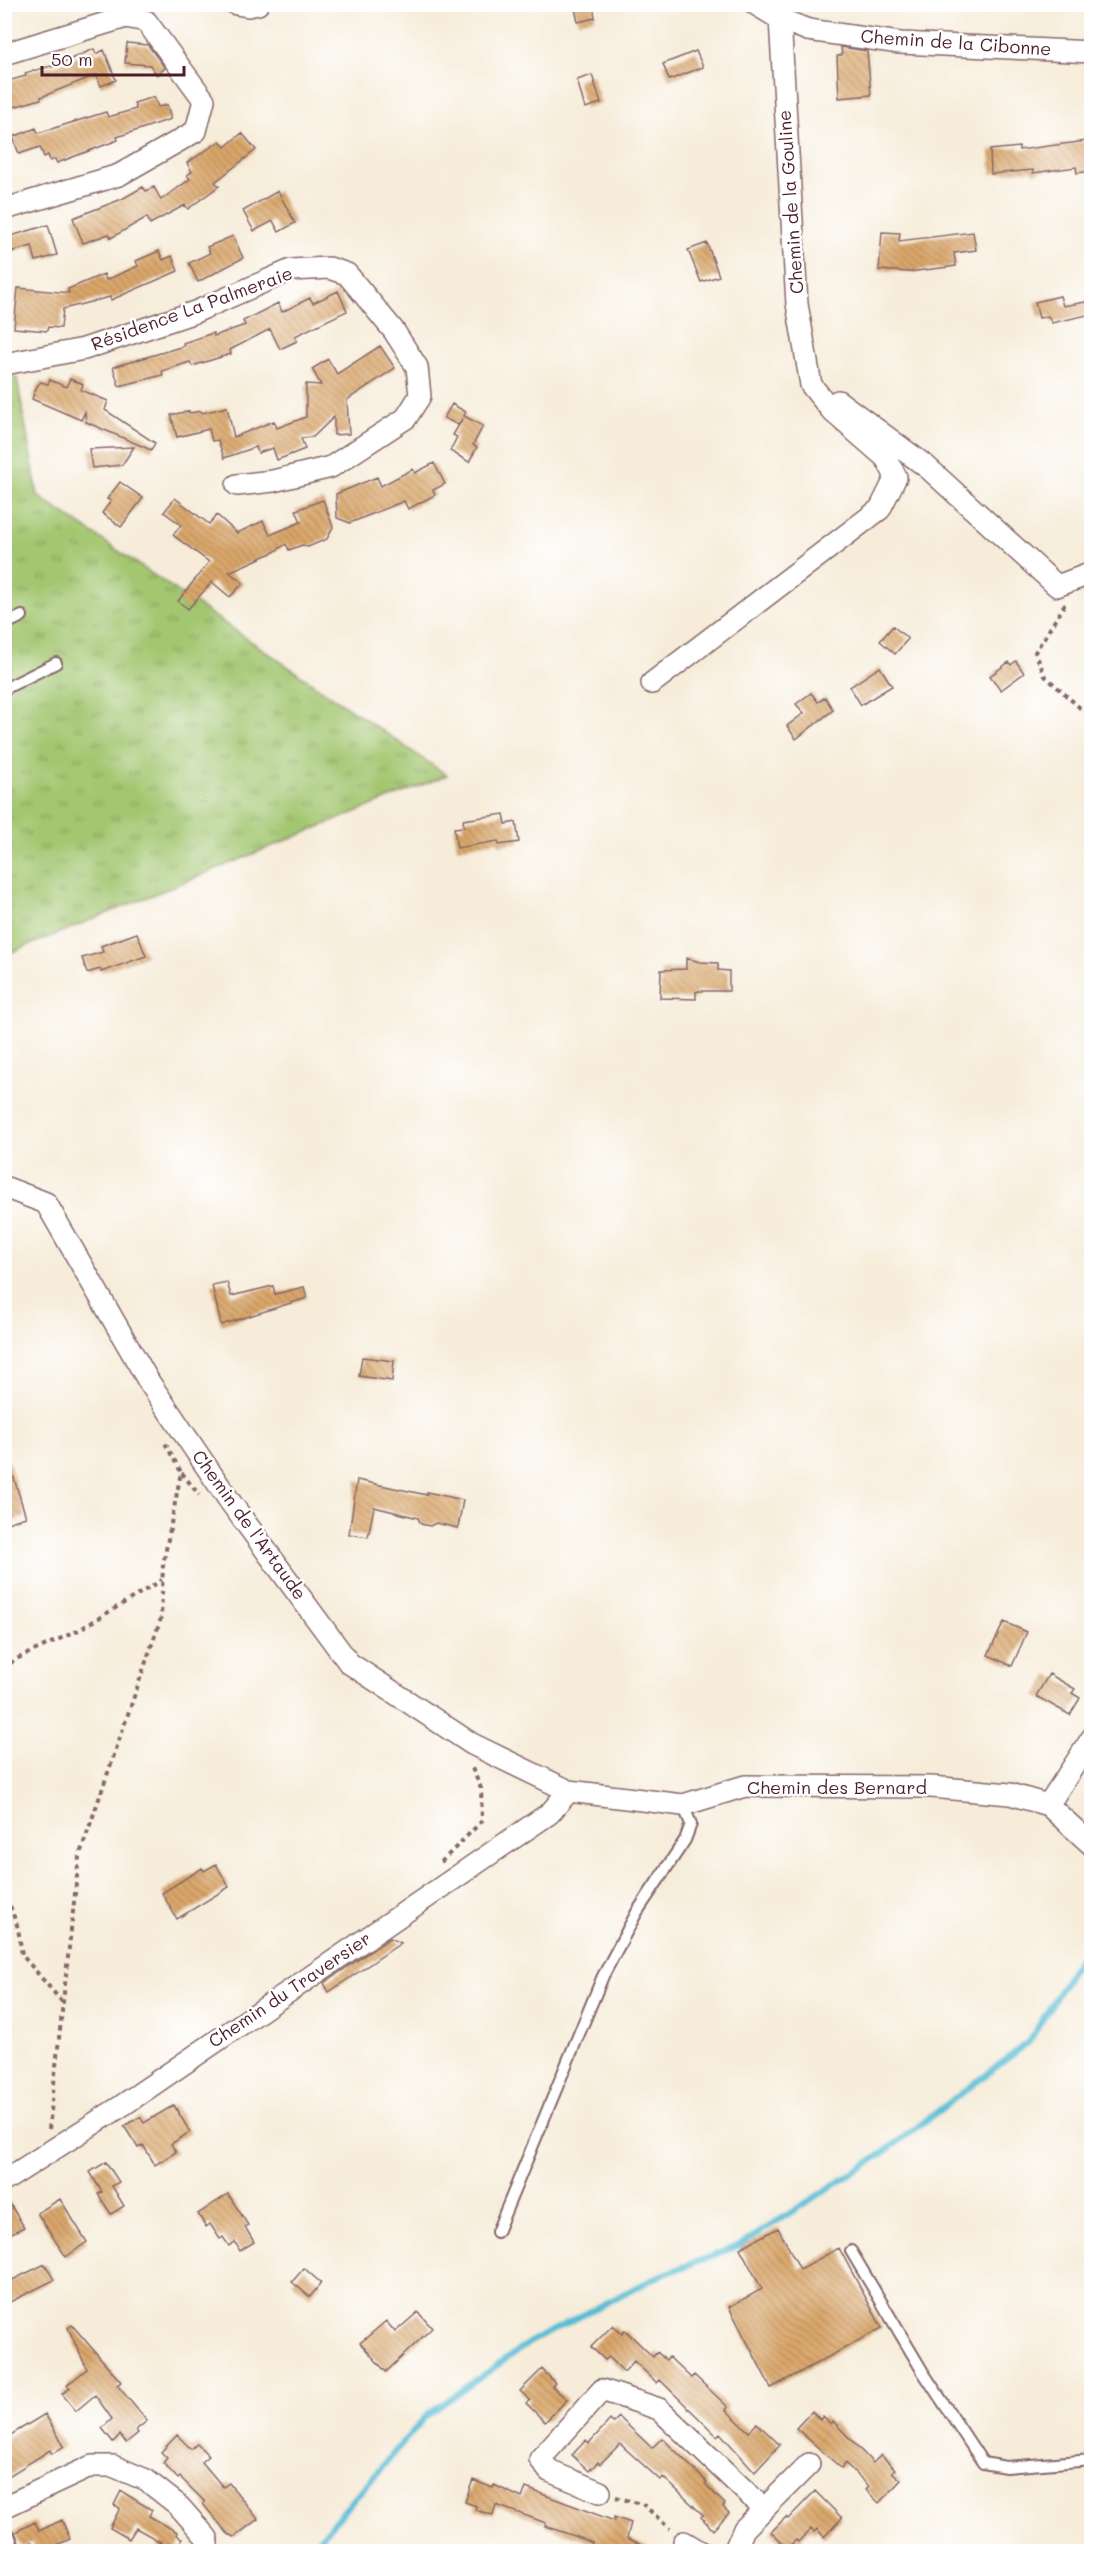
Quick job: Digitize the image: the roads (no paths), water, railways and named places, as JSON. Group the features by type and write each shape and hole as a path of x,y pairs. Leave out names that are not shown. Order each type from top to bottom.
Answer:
{"street":[{"path":"236,4 248,6 258,4"},
{"name":"Chemin de la Cibonne","path":"755,4 780,19 808,30 900,43 1092,52"},
{"path":"4,54 126,17 146,21 204,100 196,131 119,174 5,209"},
{"name":"Chemin de la Gouline","path":"780,19 797,304 811,385"},
{"name":"Résidence La Palmeraie","path":"4,361 10,363 84,349 195,312 291,270 329,268 347,274 394,331 417,367 420,396 406,418 331,467 273,481 237,485"},
{"path":"811,385 848,407 927,468 1057,586 1092,573"},
{"path":"652,683 880,509 896,477 886,458 832,411 811,385"},
{"name":"Chemin de l'Artaude","path":"4,1187 46,1203 149,1382 231,1503 349,1662 472,1744 568,1791"},
{"path":"1048,1805 1092,1738"},
{"name":"Chemin des Bernard","path":"568,1791 683,1805 745,1786 932,1787 1010,1794 1048,1805 1092,1845"},
{"name":"Chemin du Traversier","path":"4,2181 46,2156 550,1813 568,1791"},
{"path":"600,2492 549,2471 540,2459 602,2390 659,2409 764,2509"},
{"path":"734,2552 744,2529 809,2464"},
{"path":"4,2507 92,2466 114,2466 146,2480 178,2505 207,2538 207,2552"},
{"path":"4,2537 9,2552"}],"lane":[{"path":"4,625 22,616"},
{"path":"4,689 56,663"},
{"path":"498,2232 603,1976 637,1912 685,1840 691,1824 683,1805"},
{"path":"851,2251 923,2372 983,2463 1006,2467 1092,2460"}],"waterway":[{"path":"308,2552 426,2416 530,2342 657,2277 740,2245 879,2156 1029,2042 1084,1950 1092,1947"}]}
